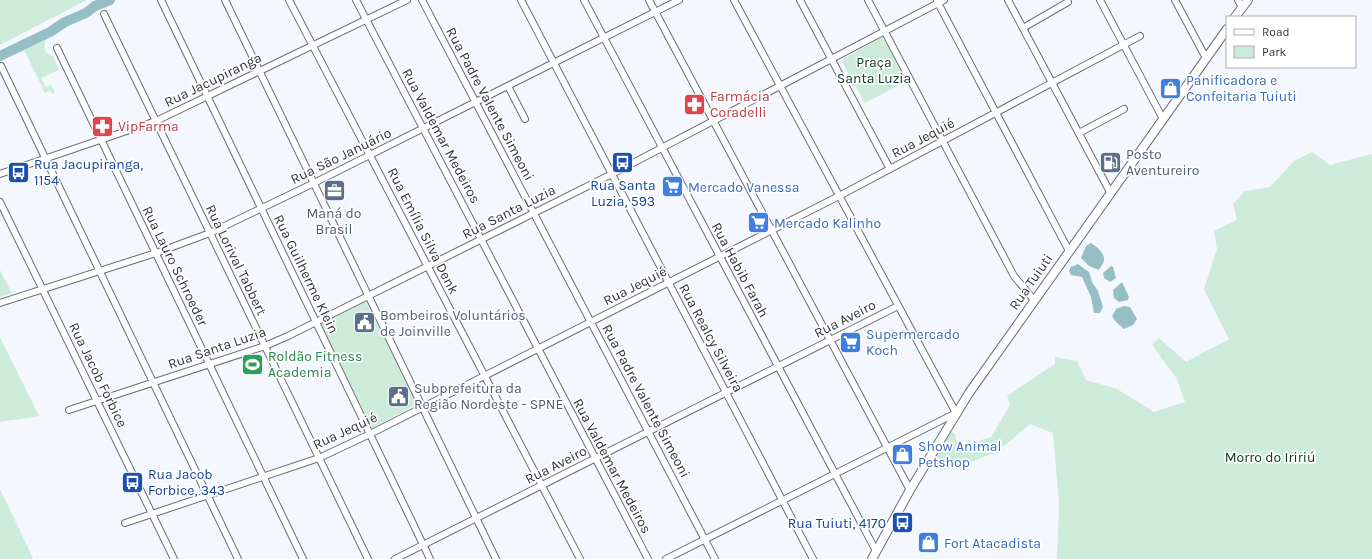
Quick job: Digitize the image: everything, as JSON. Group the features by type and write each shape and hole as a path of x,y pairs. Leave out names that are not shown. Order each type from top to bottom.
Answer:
{"main road":[{"path":"1237,16 1248,0"},
{"name":"Rua Tuiuti","path":"872,559 910,490 956,413 984,370 1226,30"}],"street":[{"name":"Rua Guilherme Klein","path":"161,0 430,559"},
{"path":"225,0 496,559"},
{"name":"Rua Emília Silva Denk","path":"289,0 580,559"},
{"name":"Rua Valdemar Medeiros","path":"356,0 648,559"},
{"name":"Rua Jacupiranga","path":"0,174 156,120 407,0"},
{"name":"Rua Padre Valente Simeoni","path":"422,0 715,559"},
{"name":"Rua Realcy Silveira","path":"521,0 813,559"},
{"name":"Rua Habib Farah","path":"584,0 876,551"},
{"path":"649,0 910,490"},
{"name":"Rua São Januário","path":"0,303 156,253 210,233 314,183 679,0"},
{"path":"666,559 956,413 734,0"},
{"path":"800,0 890,169"},
{"path":"868,0 1014,276 1034,300"},
{"name":"Rua Santa Luzia","path":"69,410 265,346 612,174 885,32 937,2 944,0"},
{"path":"1008,0 1110,192"},
{"path":"1100,0 1163,119"},
{"path":"1175,0 1206,58"},
{"path":"1238,0 1242,8"},
{"path":"937,2 1069,251"},
{"path":"1023,28 1068,2"},
{"name":"Rua Lorival Tabbert","path":"104,14 368,559"},
{"name":"Rua Jequié","path":"125,523 319,458 370,434 839,196 1140,36"},
{"name":"Rua Lauro Schroeder","path":"57,48 303,559"},
{"path":"1,66 238,559"},
{"path":"508,86 525,119"},
{"path":"1079,133 1124,109"},
{"name":"Rua Jacob Forbice","path":"0,202 174,559"},
{"name":"Rua Aveiro","path":"395,559 898,306"}],"green space":[{"path":"0,0 87,0 0,45"},
{"name":"Praça Santa Luzia","path":"883,37 907,81 865,103 841,60"},
{"path":"46,40 45,50 48,54 53,56 59,70 41,78 46,87 51,85 55,92 52,94 50,90 45,93 24,50"},
{"name":"Morro do Iririú","path":"1312,152 1330,165 1372,154 1372,559 1057,559 1059,503 1053,433 1030,424 998,451 962,466 943,470 938,467 936,460 950,431 955,434 958,444 969,444 991,437 1010,405 1007,396 1055,364 1055,357 1077,361 1086,380 1117,389 1154,412 1185,402 1177,379 1152,345 1159,338 1186,362 1229,339 1204,289 1217,249 1214,231 1237,220 1233,204 1245,191 1270,187 1294,161"},
{"path":"0,270 12,293 0,297"},
{"path":"366,301 417,404 372,428 321,324"},
{"path":"0,337 39,416 0,422"},
{"path":"0,489 32,556 33,559 0,559"}],"water":[{"path":"1091,243 1098,248 1104,258 1099,270 1089,266 1081,258 1086,246"},
{"path":"1078,264 1089,272 1092,282 1098,291 1103,307 1100,313 1094,313 1091,297 1082,277 1071,275 1069,271 1071,267"},
{"path":"1111,266 1113,267 1116,278 1110,282 1104,278 1103,273"},
{"path":"1122,282 1129,297 1128,300 1119,302 1114,298 1113,290"},
{"path":"1124,306 1130,307 1137,319 1133,325 1124,329 1112,316 1116,309"}],"waterway":[{"path":"0,56 50,32 65,22 86,13 95,6 110,0"}],"place":[{"name":"Panificadora e Confeitaria Tuiuti","path":"1170,88"},
{"name":"Farmácia Coradelli","path":"695,104"},
{"name":"VipFarma","path":"102,126"},
{"name":"Posto Aventureiro","path":"1111,162"},
{"name":"Rua Santa Luzia, 593","path":"623,163"},
{"name":"Rua Jacupiranga, 1154","path":"19,172"},
{"name":"Mercado Vanessa","path":"672,187"},
{"name":"Maná do Brasil","path":"334,191"},
{"name":"Mercado Kalinho","path":"759,223"},
{"name":"Bombeiros Voluntários de Joinville","path":"365,323"},
{"name":"Supermercado Koch","path":"851,342"},
{"name":"Roldão Fitness Academia","path":"252,364"},
{"name":"Subprefeitura da Região Nordeste - SPNE","path":"399,396"},
{"name":"Show Animal Petshop","path":"903,454"},
{"name":"Rua Jacob Forbice, 343","path":"133,482"},
{"name":"Rua Tuiuti, 4170","path":"902,523"},
{"name":"Fort Atacadista","path":"929,543"}]}
